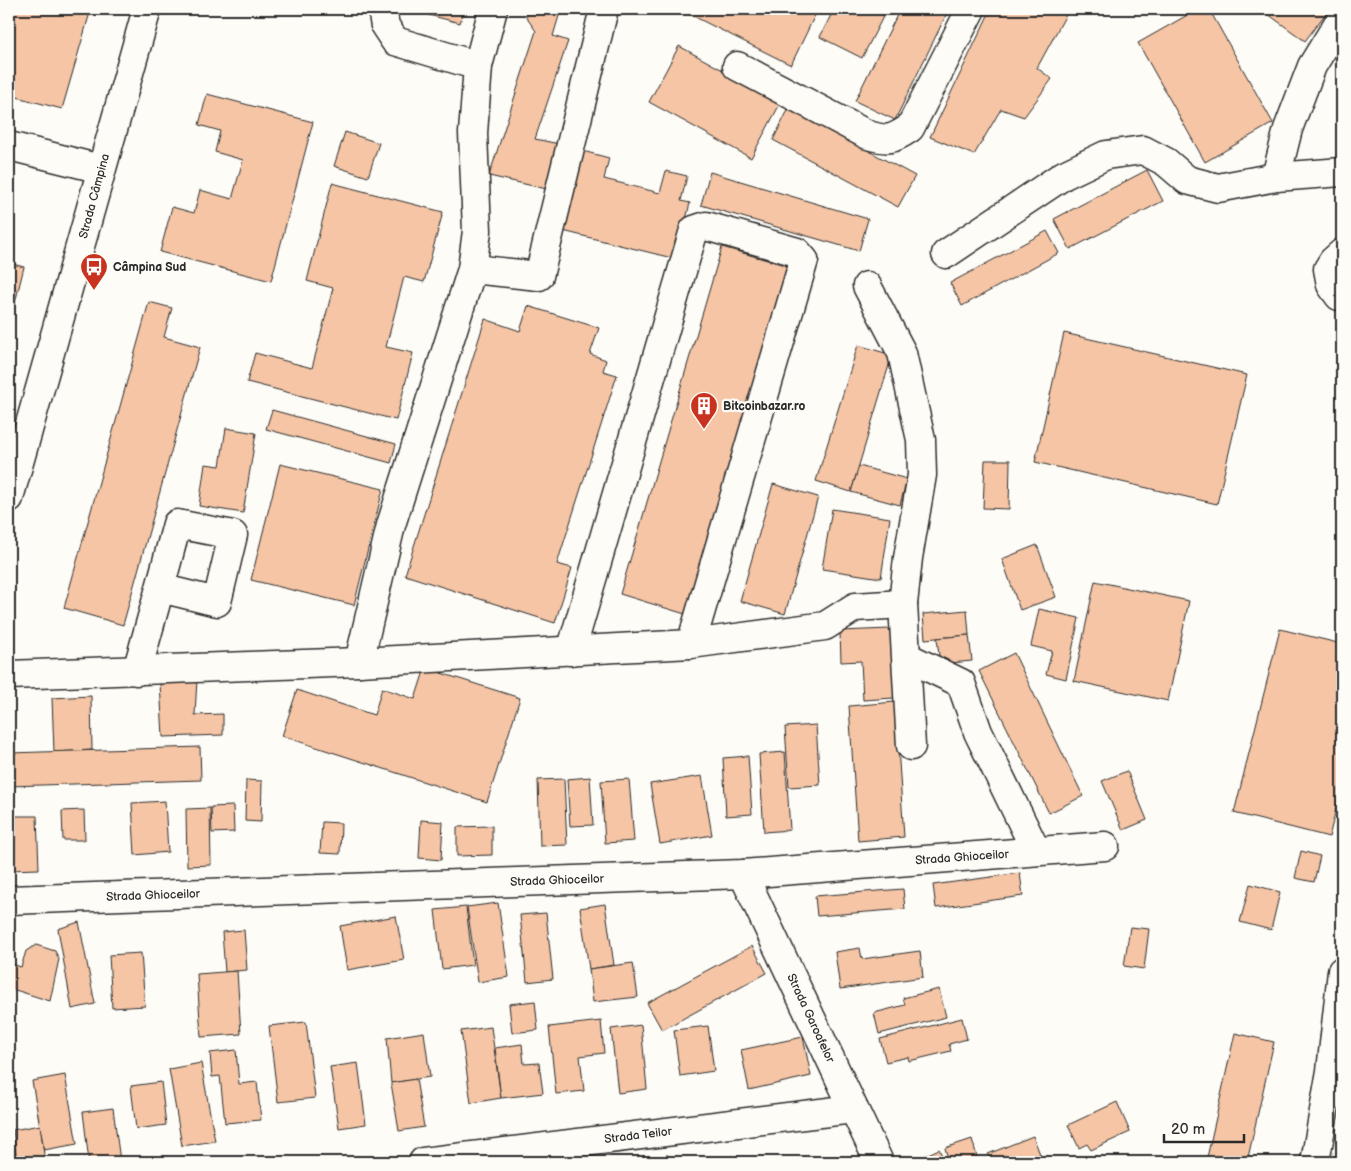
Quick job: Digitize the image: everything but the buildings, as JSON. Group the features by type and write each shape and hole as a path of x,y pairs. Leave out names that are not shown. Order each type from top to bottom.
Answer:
{"street":[{"name":"Strada Câmpina","path":"9,498 147,9"},
{"path":"382,9 385,26 395,42 478,66"},
{"path":"359,662 392,525 472,269 477,231 473,133 478,66 493,9"},
{"path":"472,269 539,276 604,9"},
{"path":"737,66 868,135 883,139 896,138 910,128 971,9"},
{"path":"1276,177 1288,129 1312,66 1342,17"},
{"path":"9,146 101,169"},
{"path":"946,254 1064,175 1106,155 1143,150 1166,162 1187,180 1218,188 1276,177 1342,172"},
{"path":"571,651 694,230 706,226 797,252 804,260 691,644"},
{"path":"1342,253 1333,261 1328,269 1331,285 1339,296 1342,296"},
{"path":"867,286 902,353 921,440 922,475 908,558 903,604 911,746"},
{"path":"136,671 160,588"},
{"path":"9,675 359,662 691,644 826,626 855,607 903,604"},
{"path":"907,657 961,683 978,732 1036,851"},
{"name":"Strada Ghioceilor","path":"9,900 743,874 1105,846"},
{"name":"Strada Garoafelor","path":"743,874 879,1162"},
{"path":"1314,1162 1331,1072 1342,970"},
{"name":"Strada Teilor","path":"424,1162 853,1109"}],"place":[{"name":"Câmpina Sud","path":"94,291"},
{"name":"Bitcoinbazar.ro","path":"704,430"}]}
